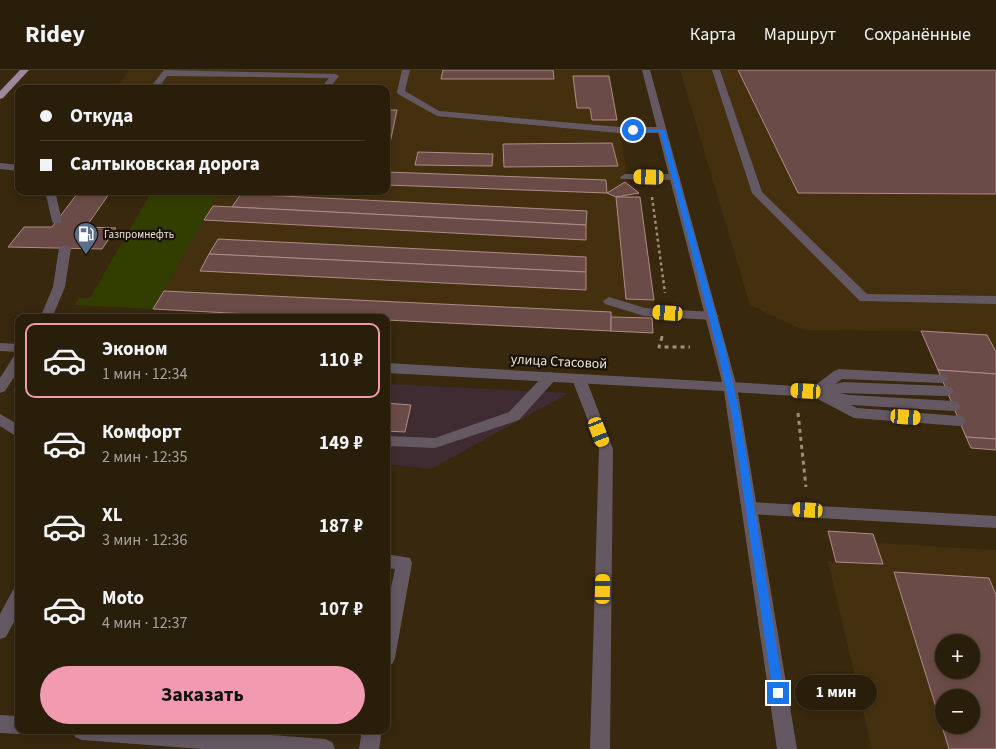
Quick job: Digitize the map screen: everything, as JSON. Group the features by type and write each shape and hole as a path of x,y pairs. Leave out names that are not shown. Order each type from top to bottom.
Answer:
{"main road":[{"path":"0,96 25,70"}],"street":[{"path":"406,70 401,92 437,113 619,130 662,130"},
{"path":"646,70 730,387 786,749"},
{"path":"716,70 757,193 864,298 996,300"},
{"path":"156,85 167,72 335,76 327,85"},
{"path":"0,166 15,168"},
{"path":"625,177 675,178"},
{"path":"51,195 57,221"},
{"path":"48,314 59,287 65,248"},
{"path":"609,301 644,312 712,316"},
{"path":"0,347 15,348"},
{"path":"0,388 15,365"},
{"name":"улица Стасовой","path":"390,368 816,392"},
{"path":"816,392 839,374 940,378"},
{"path":"390,440 435,442 514,416 550,377"},
{"path":"579,379 606,449 600,749"},
{"path":"816,392 844,387 946,391"},
{"path":"816,392 849,400 953,406"},
{"path":"816,392 854,413 959,421"},
{"path":"0,419 15,430"},
{"path":"750,508 996,522"},
{"path":"390,561 404,563 390,637"},
{"path":"0,631 15,603"},
{"path":"0,724 15,725"},
{"path":"133,734 325,749"},
{"path":"369,749 371,734"}],"path":[{"path":"649,177 668,313 659,347 690,347"},
{"path":"795,390 808,510"}],"shaded area":[{"path":"129,70 609,70 626,167 625,182 639,193 654,300 653,333 390,320 390,314 260,314 153,309 218,195 390,195 390,85 118,85"},
{"path":"680,70 996,70 996,450 971,448 921,331 803,330 750,305"},
{"path":"390,384 569,393 431,469 390,464"},
{"path":"876,543 996,550 996,749 872,749 828,561 882,564"}],"green space":[{"path":"150,195 218,195 153,309 75,305 79,298 90,298"}],"building":[{"path":"443,70 553,70 554,79 441,79"},
{"path":"738,70 996,70 996,194 798,193"},
{"path":"573,76 609,76 617,120 592,120 590,108 577,108"},
{"path":"390,110 397,110 390,143"},
{"path":"612,143 618,166 504,167 503,144"},
{"path":"418,152 493,154 492,166 415,165"},
{"path":"390,172 606,180 607,193 390,185"},
{"path":"625,182 639,193 616,197 607,193"},
{"path":"76,195 108,195 86,227 116,228 102,249 8,247 24,227 52,227"},
{"path":"240,195 261,195 587,211 586,225 232,207"},
{"path":"616,197 640,197 654,300 626,299"},
{"path":"213,206 586,225 586,240 204,220"},
{"path":"218,239 586,257 586,272 209,254"},
{"path":"209,254 586,272 586,290 200,271"},
{"path":"164,291 611,312 611,331 390,320 390,314 248,314 153,309"},
{"path":"611,317 652,318 653,333 611,331"},
{"path":"921,331 987,335 996,352 996,374 938,370"},
{"path":"938,370 996,374 996,439 966,437"},
{"path":"390,403 411,405 405,432 390,431"},
{"path":"966,437 996,439 996,450 971,448"},
{"path":"828,531 873,534 883,564 836,562"},
{"path":"894,572 989,578 996,595 996,749 949,749 944,734 980,734 980,689 935,689 935,704"}],"place":[{"name":"Газпромнефть","path":"86,255"}],"route":[{"path":"633,130 662,130 726,365 736,416 778,693"}]}
